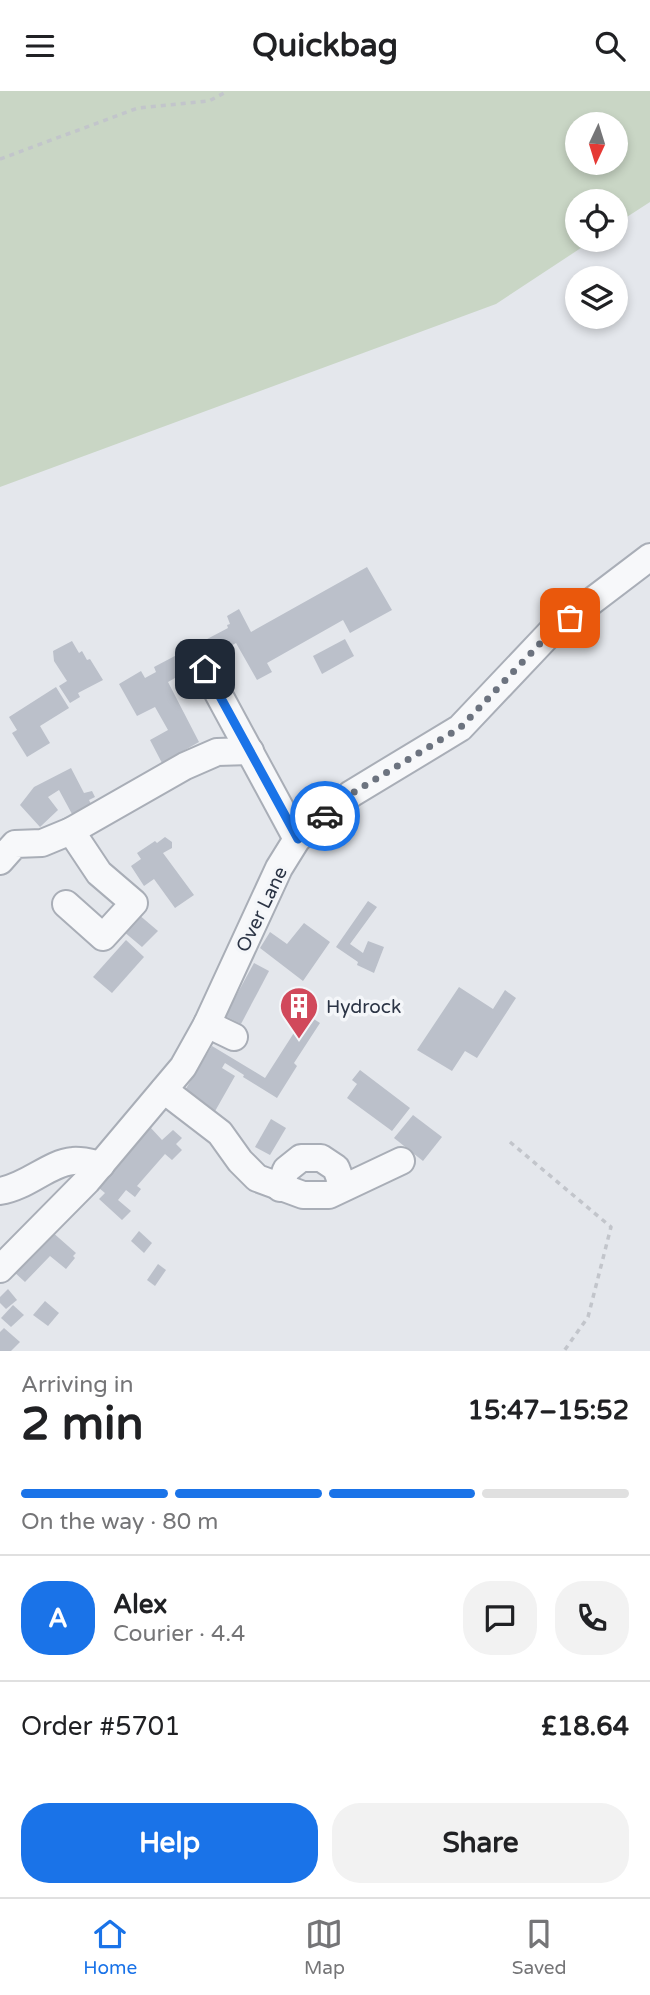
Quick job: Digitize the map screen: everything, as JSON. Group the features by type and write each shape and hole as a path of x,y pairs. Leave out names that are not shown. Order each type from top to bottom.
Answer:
{"street":[{"name":"Over Lane","path":"0,1269 101,1165 183,1067 207,1024 279,868 298,839 351,794 460,728 550,633 650,557"},
{"path":"205,669 298,839"},
{"path":"0,861 15,844 42,843 71,831 195,761 217,752 250,751"},
{"path":"66,904 103,937 134,903 99,873 71,831"},
{"path":"207,1024 234,1037"},
{"path":"164,1090 220,1133 240,1161 257,1178 303,1195 329,1195 401,1161"},
{"path":"280,1188 286,1170 301,1158 321,1158 337,1168 343,1187"},
{"path":"0,1191 18,1187 60,1163 83,1161 101,1165"}],"path":[{"path":"0,159 138,108 209,101 228,91"},
{"path":"510,1142 611,1227 588,1317 564,1351"}],"green space":[{"path":"0,91 650,91 650,202 628,216 628,189 565,189 565,252 575,252 496,304 0,487"}],"building":[{"path":"367,567 392,610 350,633 343,620 267,663 272,672 257,680 236,643 168,682 199,742 162,763 150,740 168,730 155,707 137,716 119,684 141,671 145,678 156,672 154,667 228,628 227,625 230,624 227,616 239,609 251,632"},
{"path":"345,639 354,656 322,674 313,656"},
{"path":"72,641 79,653 82,651 87,660 90,659 103,680 78,693 80,697 70,703 59,686 67,681 54,661 53,651"},
{"path":"56,687 69,708 40,726 50,743 27,757 12,733 17,730 9,717"},
{"path":"71,768 84,793 92,791 95,797 89,800 91,804 72,814 59,790 48,797 58,810 40,827 20,805 34,787"},
{"path":"165,837 172,842 172,848 163,853 194,895 175,908 154,879 144,886 131,866 141,859 137,853"},
{"path":"368,901 377,907 350,944 363,953 368,941 384,947 374,973 357,965 358,962 336,947"},
{"path":"138,914 158,931 142,947 123,931"},
{"path":"304,923 330,942 303,981 260,948 270,932 287,944"},
{"path":"126,940 144,957 112,993 93,977"},
{"path":"254,963 269,971 241,1024 225,1016"},
{"path":"459,987 493,1009 505,990 516,998 477,1058 465,1051 452,1071 417,1050"},
{"path":"306,1014 320,1023 294,1063 297,1066 277,1098 225,1063 222,1068 235,1076 214,1113 182,1095 212,1046 265,1078"},
{"path":"360,1070 410,1108 392,1131 347,1098 357,1084 352,1080"},
{"path":"413,1115 442,1137 423,1161 394,1138"},
{"path":"271,1119 286,1128 270,1155 255,1147"},
{"path":"150,1127 162,1140 173,1130 182,1138 176,1144 182,1150 172,1160 165,1154 137,1186 141,1189 135,1197 126,1190 118,1200 131,1211 122,1220 99,1199 105,1193 99,1188"},
{"path":"51,1231 76,1253 73,1256 75,1258 66,1269 50,1256 25,1282 12,1270"},
{"path":"139,1231 152,1243 144,1253 131,1241"},
{"path":"158,1264 166,1270 155,1286 147,1280"},
{"path":"8,1289 17,1300 6,1309 0,1303 0,1297"},
{"path":"45,1301 59,1313 48,1326 33,1315"},
{"path":"13,1305 24,1315 11,1327 1,1318"},
{"path":"4,1328 20,1342 11,1351 0,1351 0,1332"}],"way so far":[{"path":"325,816 351,794 460,728 550,633 570,618"}],"place":[{"name":"Hydrock","path":"299,1040"}],"route":[{"path":"205,669 298,839 325,816"}]}
